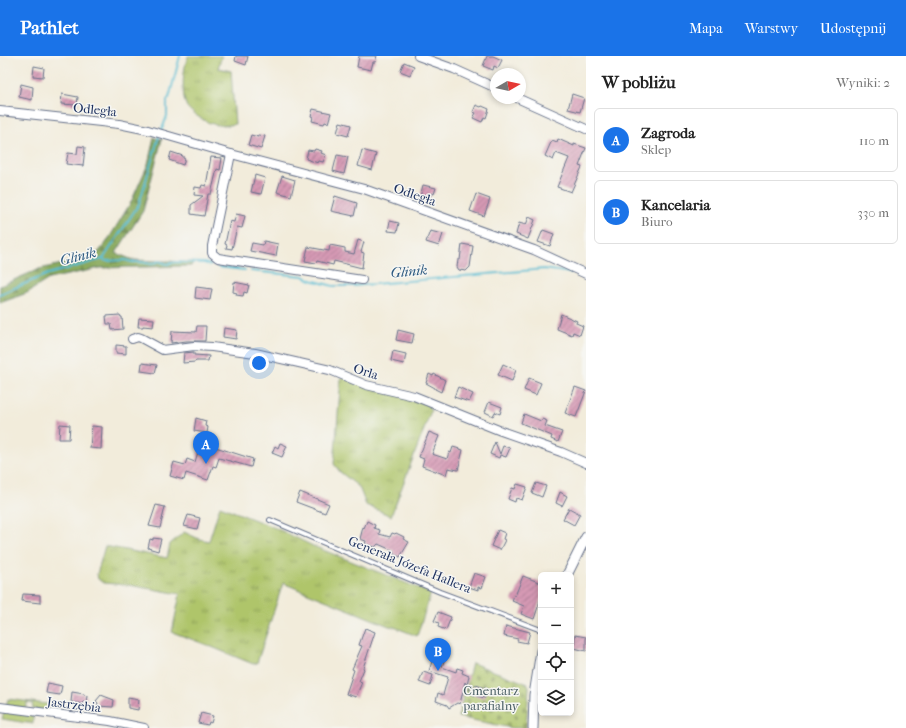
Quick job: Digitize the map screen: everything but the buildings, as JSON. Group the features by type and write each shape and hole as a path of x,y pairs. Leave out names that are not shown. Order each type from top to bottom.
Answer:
{"street":[{"path":"418,56 454,69 490,85"},
{"path":"526,102 586,129"},
{"name":"Odległa","path":"0,110 119,124 166,135 231,154 364,189 534,250 586,274"},
{"path":"231,154 212,246 212,252 218,258 362,280"},
{"name":"Orla","path":"132,339 138,337 141,338 163,350 194,346 212,347 255,353 330,370 366,385 414,396 586,463"},
{"path":"568,572 586,537"},
{"path":"533,728 534,695 538,670"},
{"name":"Jastrzębia","path":"0,707 110,721 144,728"}],"lane":[{"name":"Generała Józefa Hallera","path":"270,520 440,592 538,629"}],"green space":[{"path":"188,56 222,56 218,68 231,71 235,124 216,125 210,123 196,116 187,107 184,100 183,80"},
{"path":"154,138 162,139 143,211 116,253 133,260 193,262 191,266 100,268 49,279 27,293 0,303 0,286 39,269 94,257 106,243 131,202 148,164"},
{"path":"341,377 427,403 431,411 391,516 366,505 359,487 340,472 334,464"},
{"path":"220,506 278,529 313,546 431,593 417,636 283,583 257,663 253,664 172,632 180,594 129,585 103,583 98,579 97,574 105,546 167,558 170,544 184,532 199,539 209,541"},
{"name":"Cmentarz parafialny","path":"472,663 528,684 526,728 512,728 458,717"},
{"path":"8,699 47,704 49,709 52,710 33,709 32,703 27,703 26,708 6,706"},
{"path":"5,710 33,714 33,724 2,719"}],"waterway":[{"name":"Glinik","path":"161,132 167,116 167,100 169,98 180,56"},
{"path":"103,259 139,204 159,136"},
{"name":"Glinik","path":"0,294 48,274 103,259 106,261 125,260 152,264 159,261 167,264 176,262 204,263 211,265"},
{"name":"Glinik","path":"218,267 245,270"},
{"name":"Glinik","path":"251,271 303,276 311,280 333,286 352,286 544,269 571,273"}],"place":[{"name":"Zagroda","path":"206,464"},
{"name":"Kancelaria","path":"438,671"}]}
